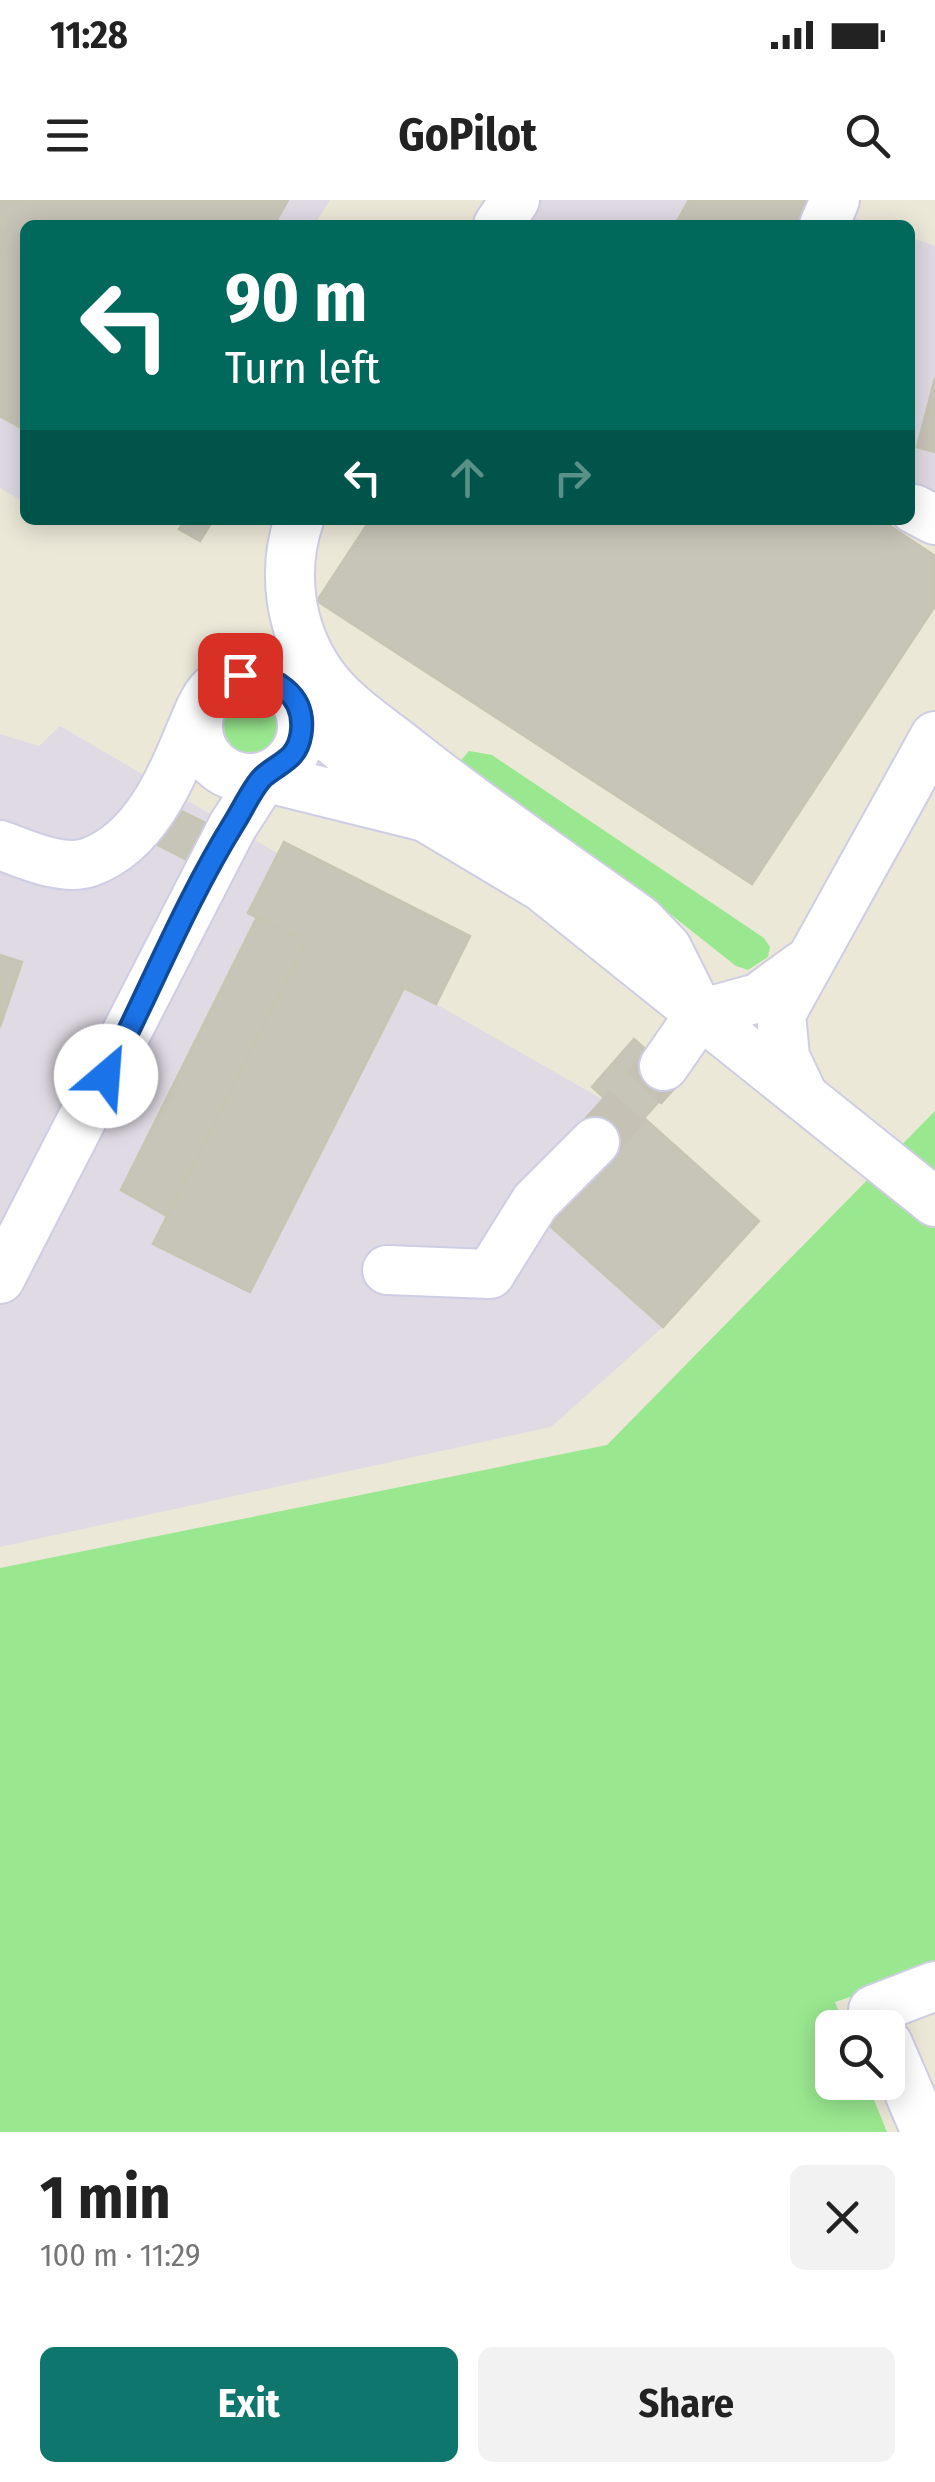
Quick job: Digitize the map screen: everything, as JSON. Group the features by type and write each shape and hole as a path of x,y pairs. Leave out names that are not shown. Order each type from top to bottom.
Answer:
{"lane":[{"path":"298,525 288,566 292,602 300,638 320,674 353,708 438,775 640,920 667,948 700,1014"},
{"path":"0,846 43,861 88,863 132,834 165,788 200,709 223,682 258,675 286,688 301,714 425,816 542,887 935,1202"},
{"path":"200,709 200,741 207,756 232,776 264,776 425,816"},
{"path":"0,1279 232,827 264,776 291,759 302,730 301,714"},
{"path":"804,1097 780,1035 781,1014 935,736"},
{"path":"664,1066 700,1014 758,998 813,956"},
{"path":"387,1270 490,1274 536,1202 595,1142"},
{"path":"873,2010 935,1986"},
{"path":"905,2083 926,2132"}],"shaded area":[{"path":"0,200 330,200 317,220 20,220 20,500 0,488"},
{"path":"486,200 857,200 850,216 861,220 473,220"},
{"path":"915,239 935,246 935,504 915,493"},
{"path":"60,726 277,853 284,842 470,936 436,1004 607,1102 592,1087 634,1039 679,1079 645,1119 759,1221 663,1327 551,1427 0,1547 0,734 39,746"}],"green space":[{"path":"254,695 275,704 284,725 275,746 254,755 233,746 224,725 233,704"},
{"path":"469,751 492,755 764,938 770,947 768,957 748,970 736,966 631,883 459,773 457,765"},
{"path":"935,1111 935,1969 835,2002 838,2010 815,2010 815,2100 874,2100 887,2132 0,2132 0,1568 607,1445"}],"building":[{"path":"0,200 288,200 277,220 20,220 20,427 0,416"},
{"path":"689,200 810,200 799,220 678,220"},
{"path":"935,378 935,452 917,447"},
{"path":"182,525 210,525 200,541 179,529"},
{"path":"367,525 888,525 935,556 935,606 752,884 317,601"},
{"path":"175,808 210,825 191,862 156,844"},
{"path":"284,842 470,936 436,1004 404,988 250,1292 153,1244 306,942 248,913"},
{"path":"257,917 306,942 167,1216 121,1190"},
{"path":"0,955 22,962 0,1027"},
{"path":"634,1039 679,1079 644,1118 759,1221 663,1327 550,1226 612,1157 587,1135 613,1106 592,1087"}],"tunnel":[{"path":"595,1142 664,1066"}],"route":[{"path":"106,1076 232,827 264,776 279,770 299,746 301,714 296,700 275,680 240,675"}]}
